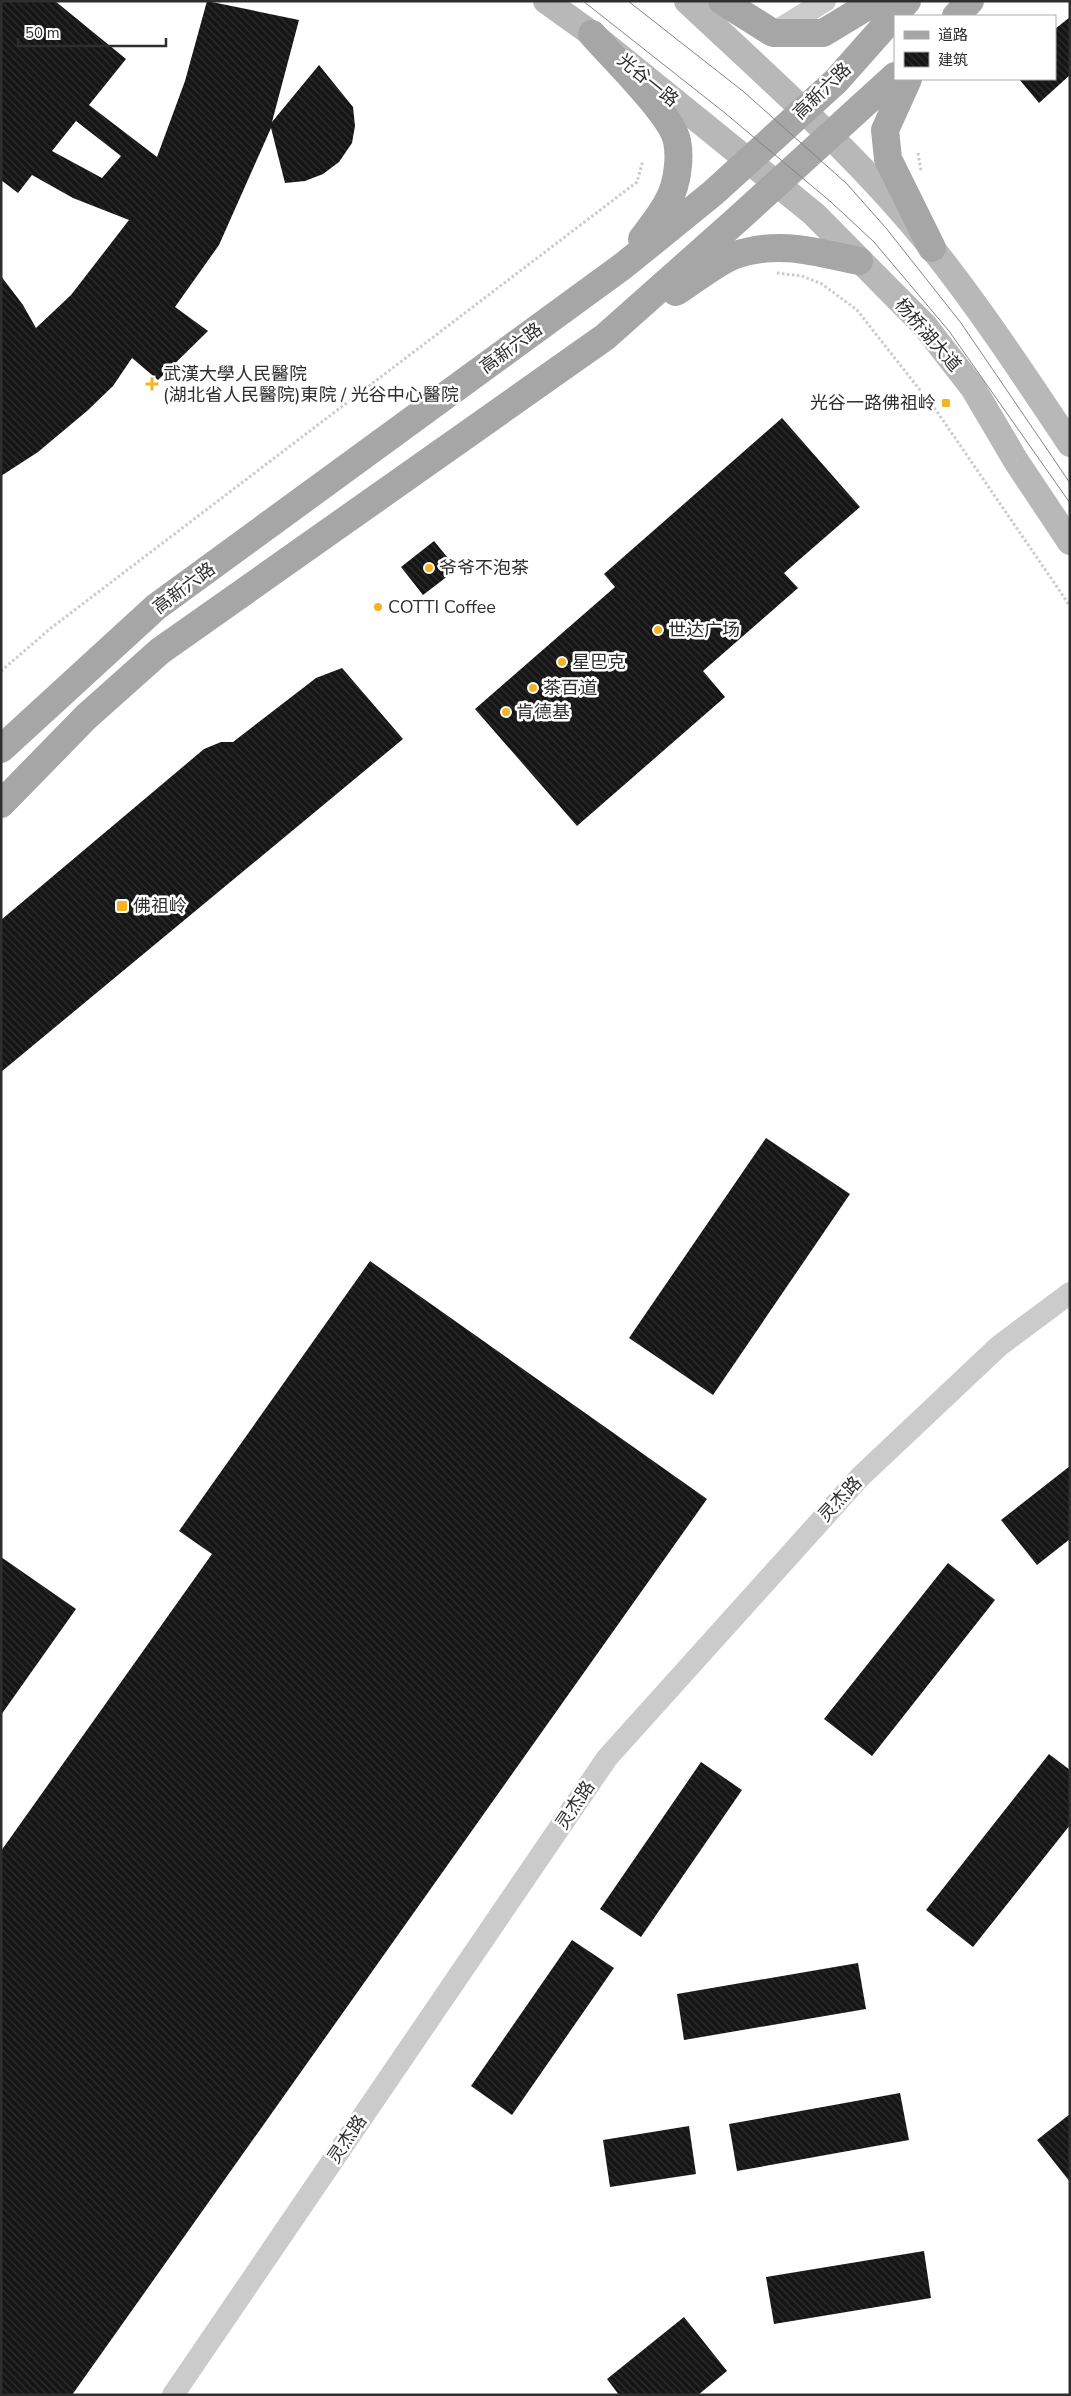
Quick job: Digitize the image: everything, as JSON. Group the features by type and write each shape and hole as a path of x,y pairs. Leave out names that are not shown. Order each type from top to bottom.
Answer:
{"main road":[{"name":"光谷一路","path":"546,1 592,34 748,161"},
{"path":"687,1 861,168 932,248 1012,358 1070,444"},
{"path":"722,1 774,32 823,33 876,1"},
{"name":"高新六路","path":"895,15 908,1"},
{"path":"957,15 970,1"},
{"name":"高新六路","path":"1,749 156,607 623,266 713,193 836,81 894,17"},
{"path":"592,34 666,117 678,142 678,168 674,187 662,212 623,266"},
{"name":"高新六路","path":"1,804 86,717 160,651 605,337 894,77"},
{"path":"908,80 885,130 888,159 932,248"},
{"name":"杨桥湖大道","path":"748,161 814,214 925,326 973,388 1016,461 1070,542"},
{"path":"605,337 733,256 787,246 859,261"},
{"path":"1,727 71,685"}],"street":[{"path":"774,32 825,1"},
{"name":"灵杰路","path":"173,2395 607,1758 860,1477 999,1346 1070,1294"}],"path":[{"path":"1,671 51,628 637,182 643,160"},
{"path":"777,273 802,276 822,284 857,310 938,413 1070,606"}],"building":[{"path":"1,1 55,1 126,59 89,105 157,157 185,81 207,1 299,20 272,122 319,65 353,107 355,126 352,143 339,162 323,174 305,181 285,183 271,128 219,245 175,307 208,331 158,380 132,358 113,386 87,411 38,452 1,476 1,276 23,305 36,328 71,295 129,220 73,198 32,175 18,193 1,180","holes":["76,121 121,156 102,178 52,151"]},
{"path":"1070,17 1070,75 1039,103 1020,80 1056,80 1056,28"},
{"name":"世达广场","path":"782,418 860,507 784,573 798,588 703,671 725,697 577,826 475,709 615,587 604,574"},
{"name":"爷爷不泡茶","path":"434,541 457,569 423,595 401,567"},
{"name":"佛祖岭","path":"342,668 403,739 1,1072 1,920 204,749 221,742 233,742 316,678"},
{"path":"766,1138 850,1194 713,1395 629,1338"},
{"path":"370,1261 707,1499 72,2395 1,2395 1,1851 212,1554 179,1531"},
{"path":"1070,1466 1070,1539 1037,1565 1001,1520"},
{"path":"1,1557 76,1609 1,1715"},
{"path":"948,1563 995,1600 872,1756 824,1719"},
{"path":"1049,1754 1070,1770 1070,1825 973,1947 926,1910"},
{"path":"701,1762 742,1790 641,1937 600,1909"},
{"path":"572,1940 614,1968 512,2115 471,2086"},
{"path":"858,1963 866,2009 684,2040 677,1994"},
{"path":"900,2093 909,2140 737,2171 729,2124"},
{"path":"1070,2114 1070,2182 1037,2140"},
{"path":"689,2126 696,2174 610,2187 603,2140"},
{"path":"924,2251 931,2298 774,2324 766,2277"},
{"path":"684,2317 727,2371 698,2395 619,2395 607,2379"}],"tram line":[{"path":"583,1 725,113 831,202 874,242 949,331 1070,503"},
{"path":"628,1 744,92 847,184 886,228 961,323 1070,483"}],"place":[{"name":"武漢大學人民醫院 (湖北省人民醫院)東院 / 光谷中心醫院","path":"152,384"},
{"name":"光谷一路佛祖岭","path":"946,403"},
{"name":"爷爷不泡茶","path":"429,568"},
{"name":"COTTI Coffee","path":"378,607"},
{"name":"世达广场","path":"658,630"},
{"name":"星巴克","path":"562,662"},
{"name":"茶百道","path":"533,688"},
{"name":"肯德基","path":"506,712"},
{"name":"佛祖岭","path":"122,906"}]}
